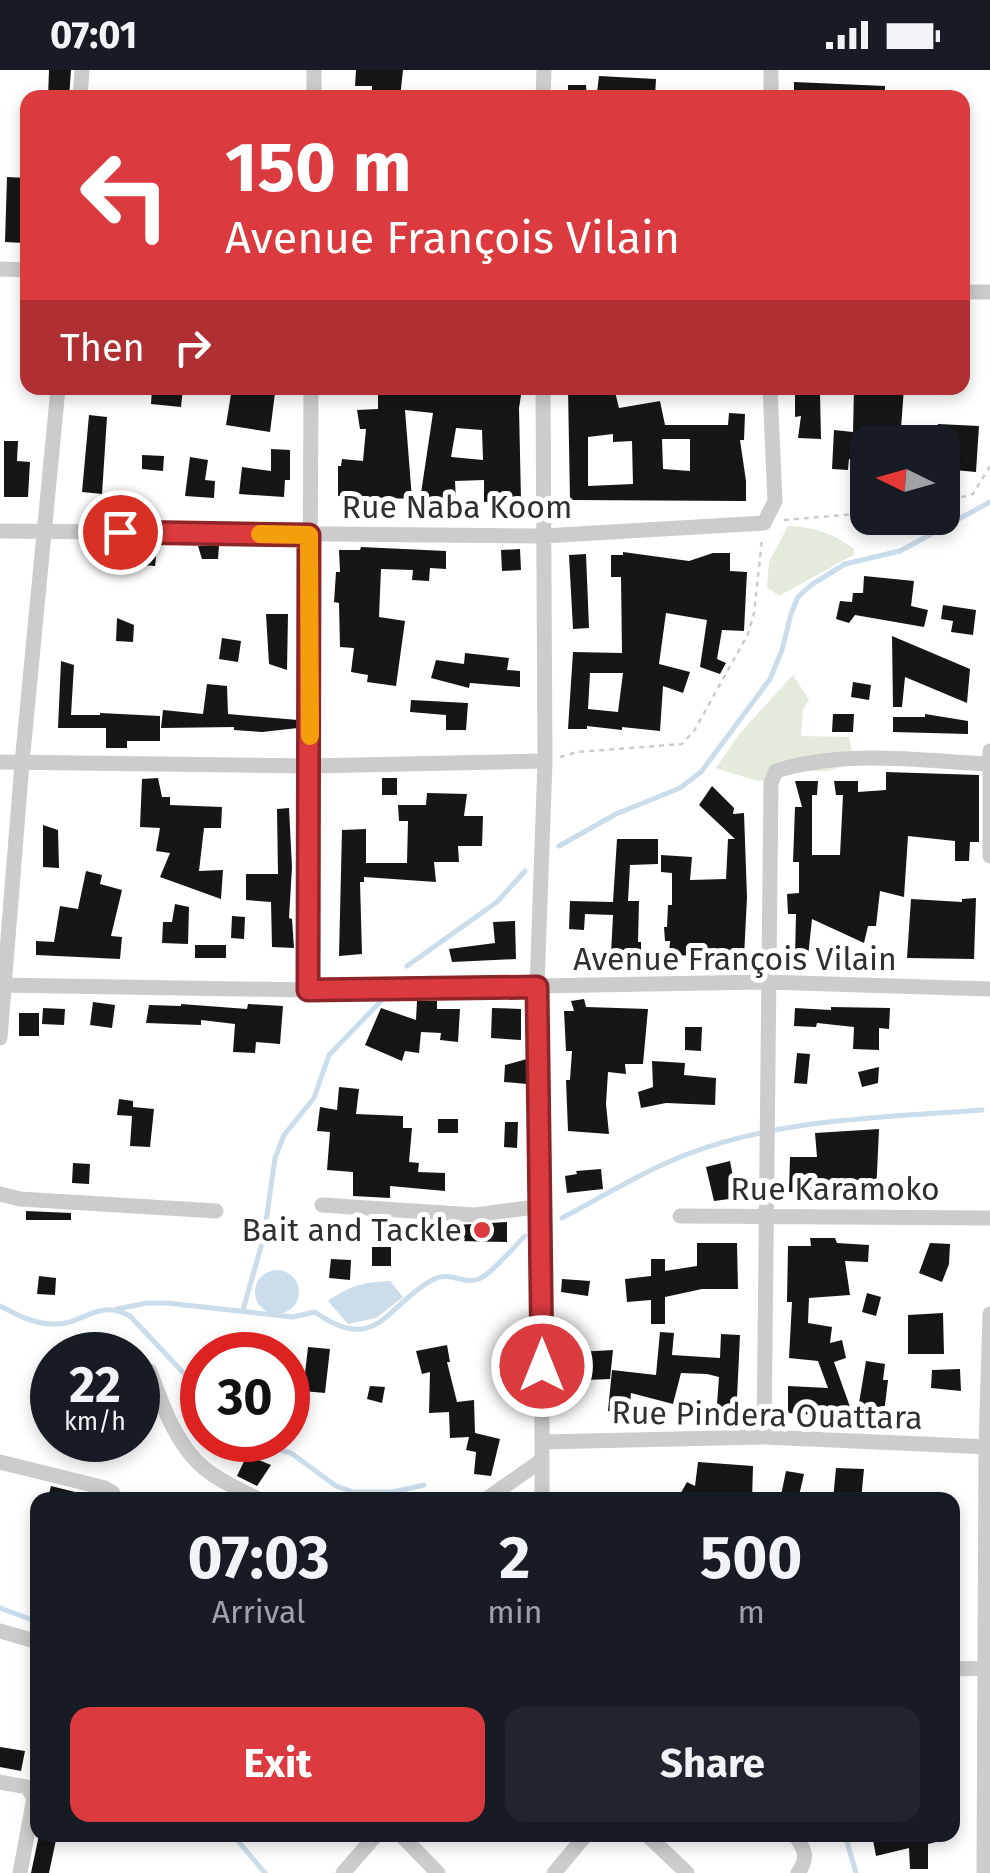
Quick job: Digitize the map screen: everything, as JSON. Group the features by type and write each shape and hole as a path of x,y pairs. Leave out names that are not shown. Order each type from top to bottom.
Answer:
{"street":[{"path":"0,1038 57,395"},
{"path":"308,990 311,395"},
{"path":"542,1492 537,987 544,761 543,395"},
{"path":"764,523 774,500 770,395"},
{"name":"Rue Naba Koom","path":"0,530 543,536 764,523"},
{"path":"990,750 990,856"},
{"path":"764,1437 770,800 776,771 858,758 990,764"},
{"path":"0,762 310,766 544,761"},
{"name":"Avenue François Vilain","path":"2,985 308,990 767,982 990,990"},
{"path":"0,1194 20,1199 216,1211"},
{"path":"322,1204 476,1215 542,1206"},
{"name":"Rue Karamoko","path":"680,1216 990,1218"},
{"path":"984,1873 990,1314"},
{"path":"160,1400 188,1451 202,1467 246,1492"},
{"name":"Rue Pindera Ouattara","path":"542,1442 764,1437 988,1447"},
{"path":"496,1492 542,1460"},
{"path":"0,1462 111,1492"},
{"path":"0,1631 30,1640"},
{"path":"960,1668 987,1668"},
{"path":"0,1782 27,1787 30,1792"},
{"path":"20,1873 30,1819"},
{"path":"343,1873 370,1842"},
{"path":"408,1842 438,1873"},
{"path":"554,1873 580,1842"},
{"path":"654,1842 687,1873"},
{"path":"798,1873 806,1859 799,1842"}],"path":[{"path":"960,498 973,494 990,466"},
{"path":"544,761 578,752 682,744 694,731 748,634 754,614 764,523 850,515"}],"shaded area":[{"path":"788,526 832,536 854,549 855,554 779,596 767,587 769,562"},
{"path":"793,675 809,700 803,710 801,736 849,737 854,763 828,771 793,771 775,780 757,781 716,768 740,733"}],"water":[{"path":"277,1270 292,1277 299,1292 292,1307 277,1314 262,1307 255,1292 262,1277"},
{"path":"390,1281 403,1297 376,1318 348,1324 328,1301 357,1286"}],"building":[{"path":"49,70 71,70 70,90 48,90"},
{"path":"356,70 403,70 401,90 355,86"},
{"path":"599,76 656,79 655,90 597,90"},
{"path":"794,82 885,86 885,90 794,90"},
{"path":"568,85 586,85 586,90 568,90"},
{"path":"7,177 20,178 20,243 5,242"},
{"path":"152,395 182,395 181,407 151,404"},
{"path":"231,395 275,395 270,432 226,425"},
{"path":"378,395 521,395 521,500 484,502 484,480 455,481 456,501 420,500 433,413 405,410 412,499 338,496 338,466 342,459 363,461 366,429 360,429 357,410 378,409","holes":["456,428 482,430 483,460 451,457"]},
{"path":"568,395 616,395 619,408 660,401 665,425 728,425 729,413 745,414 744,440 740,440 746,501 570,500","holes":["613,434 613,442 632,441 633,484 588,486 588,437","662,439 690,439 690,471 663,469"]},
{"path":"795,395 820,395 821,439 798,438 801,416 795,417"},
{"path":"854,395 903,395 901,425 853,425"},
{"path":"89,415 107,417 102,494 82,492"},
{"path":"960,425 979,426 976,472 960,471"},
{"path":"834,430 850,432 848,470 832,469"},
{"path":"4,441 18,441 17,461 30,462 28,497 4,497"},
{"path":"271,449 290,450 290,480 285,480 284,497 239,494 242,467 271,471"},
{"path":"142,455 164,456 163,471 142,469"},
{"path":"190,457 208,460 205,480 215,481 214,498 185,496"},
{"path":"104,546 157,548 155,566 103,562"},
{"path":"198,546 219,546 218,559 202,559"},
{"path":"361,547 446,551 446,569 430,568 429,581 412,580 413,570 381,569 379,617 405,621 396,686 367,682 368,675 351,672 354,648 340,647 339,603 334,602 336,572 340,572 339,550"},
{"path":"520,549 521,570 502,571 501,550"},
{"path":"713,553 730,553 730,571 747,572 744,631 722,630 717,659 726,663 720,674 700,667 707,620 666,613 659,664 690,672 683,693 663,686 660,731 587,726 568,729 573,652 622,653 621,577 611,577 611,555 689,561","holes":["590,673 623,673 618,712 588,709"]},
{"path":"586,554 589,628 573,629 569,555"},
{"path":"864,576 914,581 911,606 928,610 924,627 855,615 849,623 836,619 840,601 852,602 853,593 863,593"},
{"path":"943,605 976,610 973,635 951,632 953,621 941,619"},
{"path":"266,614 288,614 287,670 269,664"},
{"path":"117,618 134,625 133,642 116,641"},
{"path":"892,636 970,669 967,703 905,677 902,707 893,707"},
{"path":"222,638 241,641 238,662 219,659"},
{"path":"465,653 509,658 507,670 520,671 520,687 470,683 469,688 431,678 436,660 464,664"},
{"path":"61,661 74,665 71,715 160,716 160,741 127,741 127,748 106,748 106,728 58,728"},
{"path":"853,682 871,685 869,700 851,697"},
{"path":"207,684 227,686 228,714 298,720 298,728 262,732 234,727 161,728 163,710 203,714"},
{"path":"411,700 468,703 466,730 446,730 446,715 410,712"},
{"path":"833,714 854,714 853,732 832,732"},
{"path":"925,714 968,721 968,734 893,732 893,717"},
{"path":"886,772 979,775 979,842 970,842 969,861 955,861 955,841 908,836 904,897 880,891 876,926 868,926 864,943 812,919 808,957 795,957 796,914 788,914 787,894 799,893 799,862 793,862 795,807 802,807 795,781 818,781 817,795 812,795 812,855 840,855 843,795 836,795 834,781 858,781 858,792 886,790"},
{"path":"158,778 162,797 170,797 170,805 222,807 221,828 204,828 199,871 223,870 221,899 160,877 170,853 156,851 160,828 140,827 142,779"},
{"path":"382,778 397,778 397,795 382,795"},
{"path":"712,786 734,808 733,814 744,813 744,957 669,955 670,941 665,941 664,927 668,905 672,905 672,873 661,872 661,855 692,857 690,880 726,879 728,839 735,839 699,805"},
{"path":"427,793 467,794 464,816 483,816 482,846 458,846 459,862 434,862 436,882 364,877 364,882 360,882 362,954 339,956 342,830 366,829 366,863 407,863 408,821 399,821 398,805 426,805"},
{"path":"289,808 289,918 294,948 272,947 271,902 246,900 246,874 278,874 277,809"},
{"path":"43,825 58,830 59,868 43,867"},
{"path":"617,839 658,839 658,864 630,865 628,901 639,901 641,955 611,954 613,915 585,914 584,930 569,929 570,901 613,902"},
{"path":"86,871 102,875 100,884 122,890 111,936 122,937 120,959 36,955 36,941 54,942 60,906 78,909"},
{"path":"976,898 974,959 907,958 911,899 962,902"},
{"path":"175,904 189,907 188,944 162,943 163,922 172,922"},
{"path":"232,916 245,917 244,939 231,938"},
{"path":"515,921 516,959 452,962 449,949 495,943 493,922"},
{"path":"195,945 226,945 226,958 195,958"},
{"path":"584,999 586,1007 648,1009 643,1064 625,1064 626,1074 608,1072 609,1134 568,1131 566,1080 570,1080 572,1051 566,1051 564,1011 574,1011 571,1001"},
{"path":"417,1001 437,1001 437,1009 460,1009 458,1042 440,1040 441,1033 421,1032 419,1053 405,1051 402,1061 365,1045 381,1008 416,1020"},
{"path":"93,1002 115,1005 112,1028 90,1025"},
{"path":"248,1004 283,1006 280,1044 256,1042 255,1053 233,1052 235,1024 201,1020 201,1025 146,1023 149,1005 247,1009"},
{"path":"43,1008 65,1009 64,1025 42,1024"},
{"path":"492,1008 521,1009 521,1040 491,1038"},
{"path":"795,1008 890,1008 889,1029 879,1028 879,1050 853,1049 854,1027 817,1023 816,1027 794,1026"},
{"path":"19,1013 39,1013 39,1036 19,1036"},
{"path":"685,1027 702,1027 701,1051 685,1050"},
{"path":"797,1053 810,1054 807,1084 794,1083"},
{"path":"527,1059 527,1084 504,1082 505,1065"},
{"path":"652,1061 685,1063 684,1075 716,1078 715,1105 666,1103 641,1108 638,1092 653,1087"},
{"path":"879,1067 878,1083 862,1087 858,1072"},
{"path":"339,1087 359,1089 356,1114 403,1116 403,1128 412,1128 409,1162 419,1163 418,1172 445,1173 445,1191 390,1186 390,1198 353,1196 353,1172 327,1170 330,1132 317,1131 320,1107 337,1110"},
{"path":"119,1099 133,1101 133,1107 154,1109 150,1147 130,1146 132,1116 117,1115"},
{"path":"438,1119 458,1119 458,1133 438,1133"},
{"path":"505,1122 518,1122 517,1148 504,1147"},
{"path":"879,1129 876,1195 789,1192 790,1157 817,1157 815,1133"},
{"path":"730,1161 737,1198 714,1201 706,1167"},
{"path":"73,1163 90,1164 89,1184 72,1183"},
{"path":"601,1169 603,1189 567,1193 565,1176"},
{"path":"26,1211 71,1213 71,1220 26,1220"},
{"path":"315,1222 339,1225 336,1242 313,1239"},
{"name":"Bait and Tackle","path":"507,1222 507,1242 456,1241 456,1225"},
{"path":"810,1238 869,1245 868,1262 845,1261 850,1295 809,1298 808,1323 832,1327 830,1343 842,1340 846,1358 834,1362 854,1418 788,1413 788,1386 828,1388 818,1361 789,1358 792,1302 787,1302 788,1246 811,1246"},
{"path":"697,1243 737,1243 738,1289 702,1289 665,1297 665,1324 651,1324 651,1300 627,1302 625,1279 651,1276 651,1259 665,1259 665,1271 697,1266"},
{"path":"930,1243 950,1244 949,1264 942,1282 919,1273"},
{"path":"372,1247 391,1247 391,1266 372,1266"},
{"path":"331,1259 351,1260 350,1280 329,1278"},
{"path":"39,1276 56,1278 55,1295 37,1294"},
{"path":"562,1279 590,1281 588,1296 561,1292"},
{"path":"867,1293 881,1297 876,1316 862,1312"},
{"path":"943,1313 944,1354 908,1354 908,1315"},
{"path":"660,1332 674,1333 672,1355 720,1358 721,1334 740,1335 736,1419 716,1418 719,1377 707,1374 681,1373 673,1404 631,1393 629,1413 608,1411 612,1370 656,1375"},
{"path":"447,1345 457,1402 474,1400 475,1433 500,1439 491,1476 474,1474 476,1452 466,1450 469,1437 450,1438 449,1412 429,1413 430,1372 422,1374 416,1351"},
{"path":"310,1347 330,1349 325,1393 310,1392"},
{"path":"613,1350 610,1379 561,1381 560,1353"},
{"path":"866,1361 885,1364 883,1380 888,1380 883,1422 856,1421"},
{"path":"960,1369 961,1391 931,1388 932,1370"},
{"path":"370,1386 385,1387 382,1403 367,1399"},
{"path":"244,1462 271,1465 257,1486 237,1476"},
{"path":"698,1462 753,1466 752,1492 681,1492 687,1482 695,1486"},
{"path":"836,1468 864,1469 862,1492 834,1492"},
{"path":"786,1471 804,1474 800,1492 782,1492"},
{"path":"51,1486 75,1492 49,1492"},
{"path":"0,1747 25,1751 21,1771 0,1767"},
{"path":"38,1842 56,1842 49,1873 31,1873"},
{"path":"873,1842 936,1842 928,1844 928,1869 910,1869 909,1848 876,1856"}],"waterway":[{"path":"559,846 616,814 680,788 701,772 770,679 798,597 811,585 845,564 900,551 990,502"},
{"path":"407,966 497,902 525,871"},
{"path":"243,1310 264,1236 275,1158 284,1135 314,1098 329,1055 381,1001"},
{"path":"562,1218 653,1169 720,1143 831,1122 982,1110"},
{"path":"117,1309 167,1303 293,1317 315,1312 336,1324 368,1328 434,1279 479,1279 525,1236"},
{"path":"0,1306 46,1324 74,1321 99,1311 118,1311 130,1316 180,1369"},
{"path":"303,1462 336,1486 353,1492 393,1492 424,1485"},
{"path":"0,1608 30,1619"},
{"path":"239,1842 265,1873"},
{"path":"847,1842 856,1873"}],"slow traffic":[{"path":"260,534 309,535 310,736"}],"place":[{"name":"Bait and Tackle","path":"482,1230"}],"route":[{"path":"120,532 309,535 308,990 537,987 542,1366"}]}
